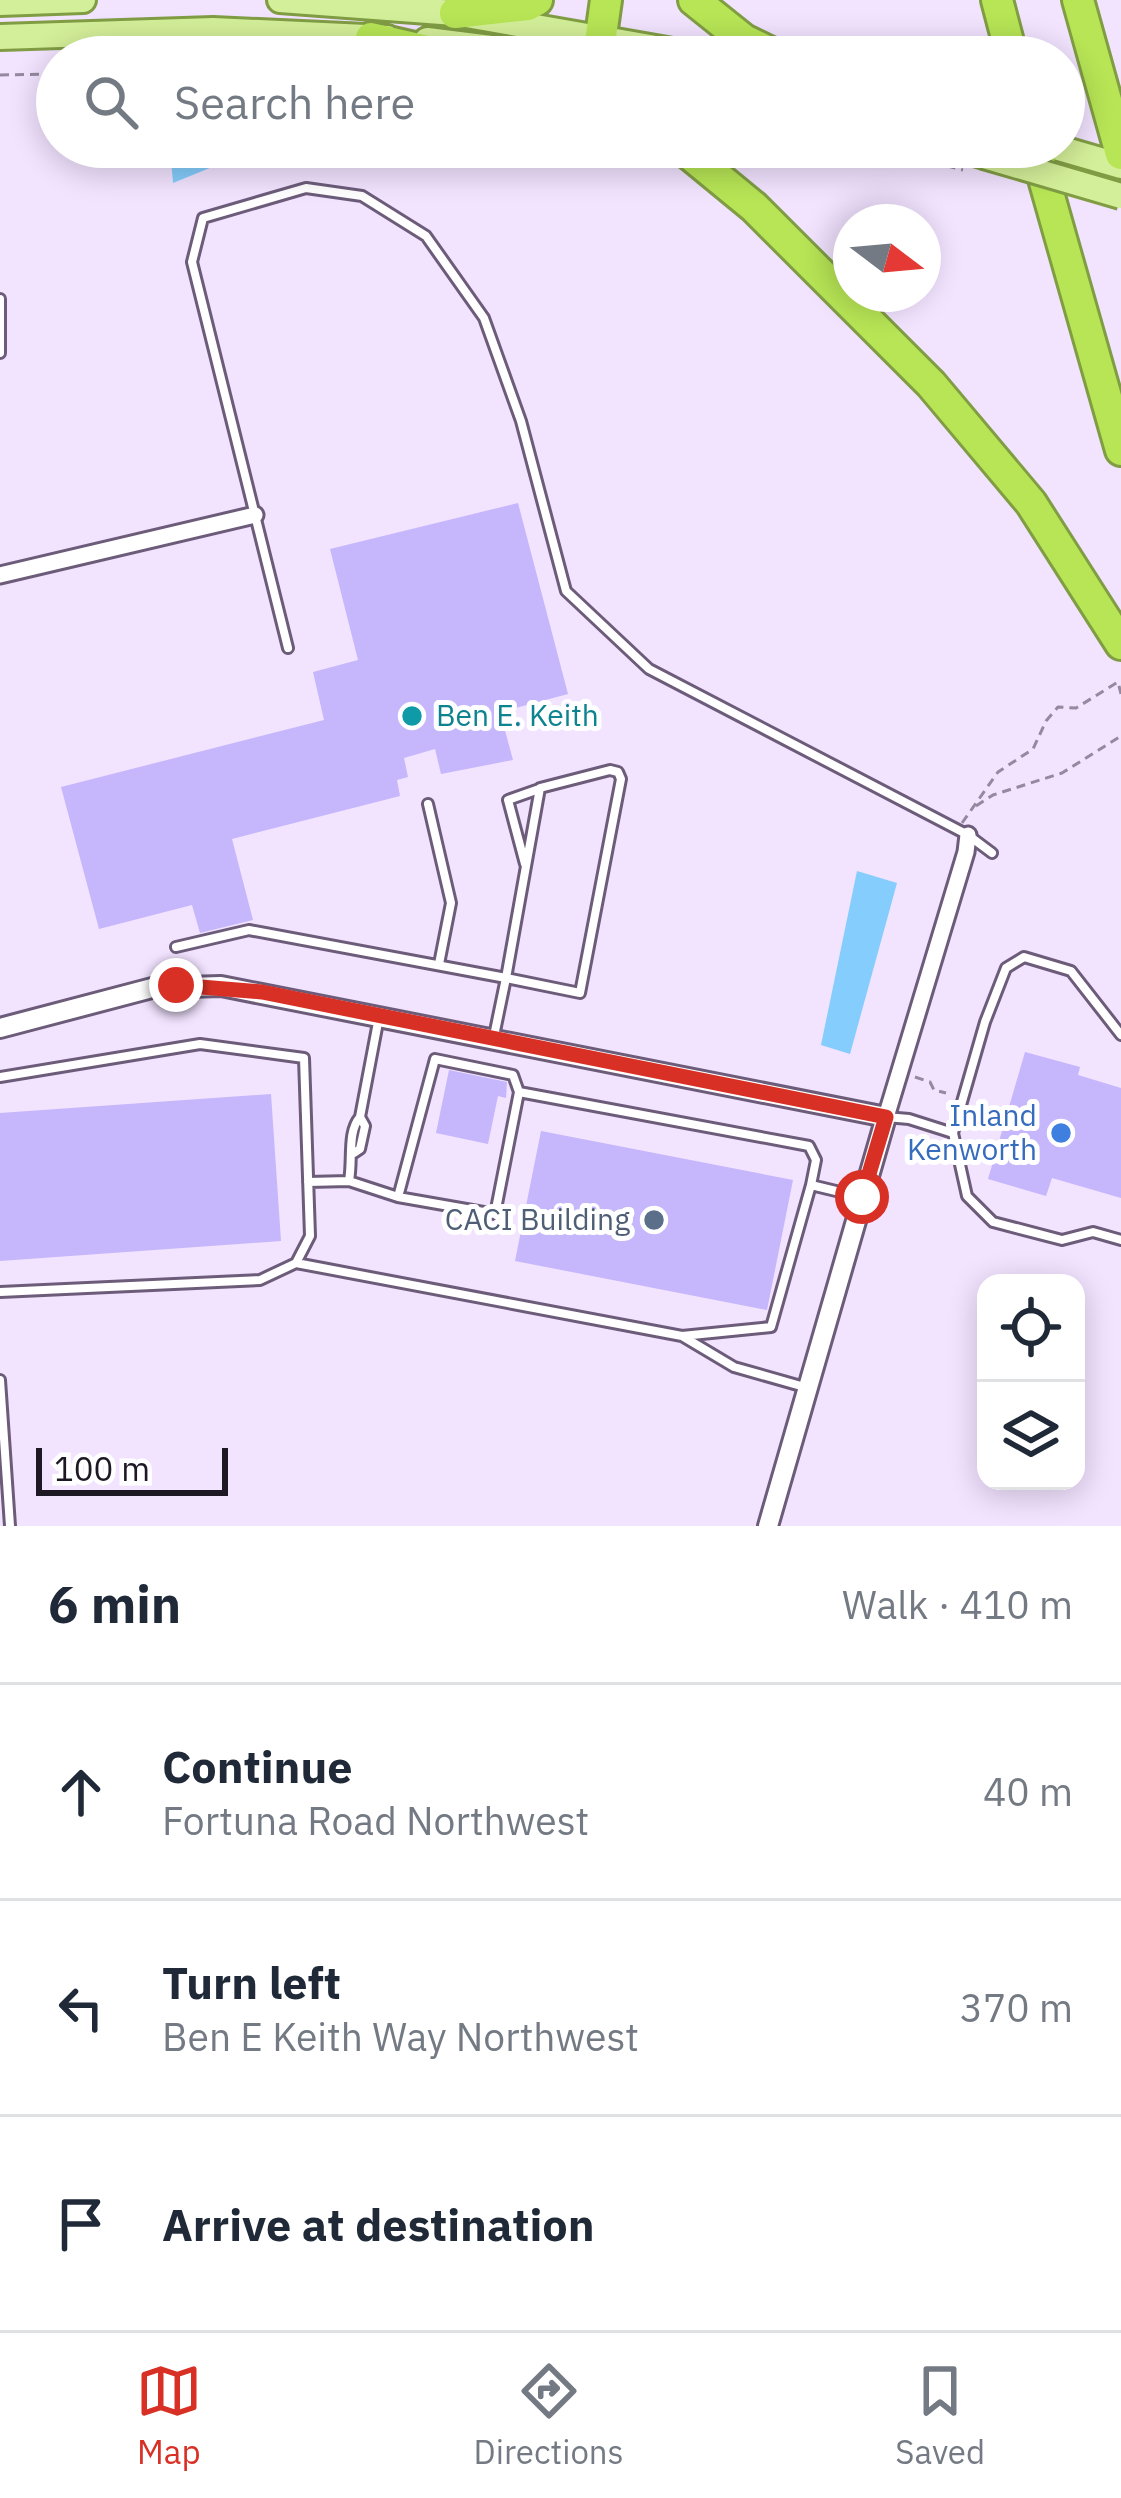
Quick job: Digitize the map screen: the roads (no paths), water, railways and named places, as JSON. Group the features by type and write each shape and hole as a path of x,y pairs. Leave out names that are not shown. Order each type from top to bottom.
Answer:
{"highway":[{"path":"455,13 537,0"},
{"path":"601,36 606,0"},
{"path":"694,0 739,36"},
{"path":"998,0 1007,36"},
{"path":"1078,0 1121,154"},
{"path":"707,168 754,207 945,400 1031,503 1121,644"},
{"path":"1040,168 1121,450"}],"main road":[{"path":"0,4 83,0"},
{"path":"280,0 455,13 555,36"},
{"path":"53,36 213,30 332,36"},
{"path":"0,38 36,37"},
{"path":"1085,156 1121,166"},
{"path":"1000,168 1121,196"}],"street":[{"path":"0,575 255,515"},
{"path":"768,1526 968,835"},
{"path":"0,1028 176,985 262,992 886,1117"}],"lane":[{"path":"287,648 192,262 203,218 306,188 362,196 426,236 484,318 521,421 566,591 649,669 968,835 992,853"},
{"path":"0,299 0,353"},
{"path":"176,947 249,930 580,993 619,772 610,770 508,800 526,867"},
{"path":"494,1037 540,788"},
{"path":"428,804 451,902 439,964"},
{"path":"1121,1035 1071,971 1024,957 1006,968 953,1133 968,1196 993,1222 1062,1240 1093,1232 1121,1240"},
{"path":"349,1181 354,1122 360,1117 380,1015"},
{"path":"0,1077 200,1044 304,1058 310,1237 296,1262 260,1280 0,1292"},
{"path":"308,1182 349,1181 398,1197 495,1214 519,1092 513,1075 435,1059 398,1197"},
{"path":"296,1262 682,1336 771,1328 811,1185 816,1160 809,1146 519,1092"},
{"path":"886,1117 953,1133"},
{"path":"811,1185 862,1197"},
{"path":"682,1336 734,1367 808,1388"},
{"path":"0,1380 10,1526"}],"water":[{"path":"172,168 210,168 173,183"},
{"path":"857,871 897,883 850,1054 821,1045"}],"place":[{"name":"Ben E. Keith","path":"412,716"},
{"name":"Inland Kenworth","path":"1061,1133"},
{"name":"CACI Building","path":"654,1220"}]}
